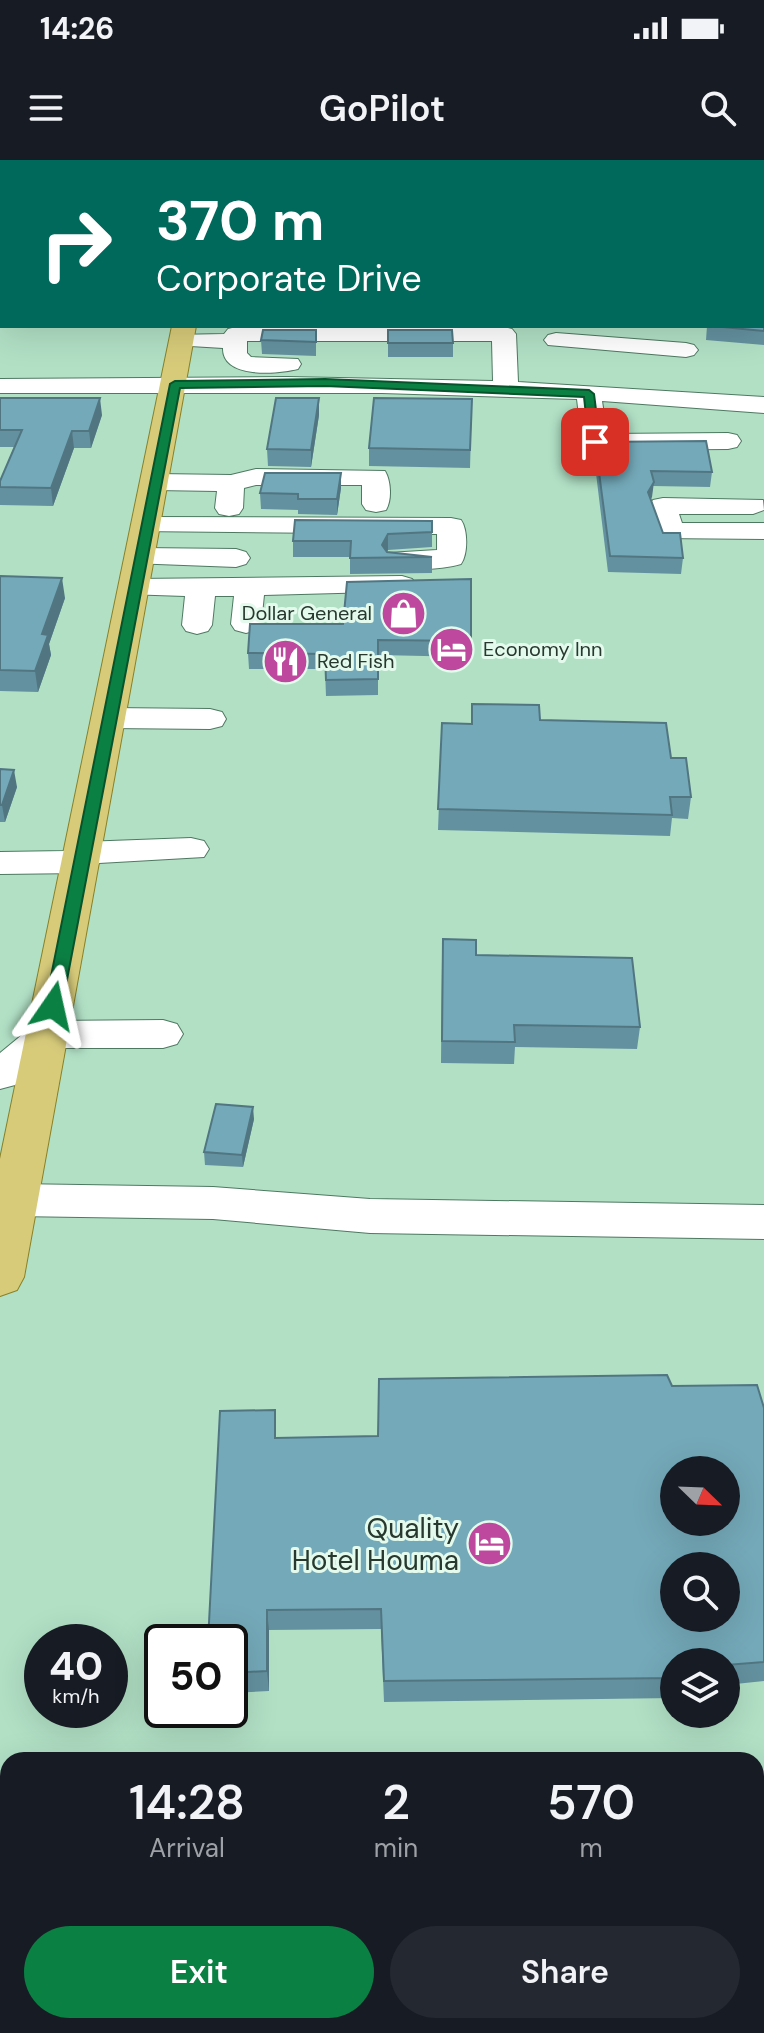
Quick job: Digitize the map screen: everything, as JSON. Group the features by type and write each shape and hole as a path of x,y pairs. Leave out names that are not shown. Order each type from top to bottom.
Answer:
{"main road":[{"path":"0,1277 183,333"}],"street":[{"path":"183,333 234,341 235,355 245,364 506,378 582,401 678,419 744,476"},
{"path":"678,419 595,442 555,333 686,350"},
{"path":"0,386 506,378"},
{"path":"744,476 764,405"},
{"path":"678,419 744,476"},
{"path":"744,476 764,427"},
{"path":"156,482 230,496 256,477 315,481 375,477 376,504"},
{"path":"141,557 451,526 451,558 398,559"},
{"path":"141,557 266,558"},
{"path":"141,557 201,587 250,586 319,599 440,585"},
{"path":"297,559 359,559"},
{"path":"246,624 250,586"},
{"path":"197,625 201,587"},
{"path":"110,718 210,719"},
{"path":"0,863 191,849"},
{"path":"0,1075 48,1035 163,1034"},
{"path":"15,1200 213,1203 370,1216 764,1222"}],"building":[{"path":"733,328 764,328 764,331"},
{"path":"263,330 316,330 316,342 261,340"},
{"path":"388,330 452,330 453,343 388,343"},
{"path":"0,398 100,398 89,431 72,431 51,488 0,487 22,430 0,430"},
{"path":"276,398 319,398 311,450 267,449"},
{"path":"374,398 472,399 470,450 369,448"},
{"path":"706,441 712,472 651,471 654,482 648,492 663,533 680,533 683,558 610,556 595,442"},
{"path":"265,473 341,473 337,499 298,499 298,494 260,493"},
{"path":"295,520 432,521 432,532 388,534 382,545 387,552 432,557 350,558 351,541 293,541"},
{"path":"0,576 62,578 42,634 48,635 35,671 0,670"},
{"path":"471,579 471,641 378,640 378,679 326,680 325,654 248,653 250,624 343,624 347,582"},
{"path":"472,704 539,705 540,720 666,723 671,758 686,758 691,797 670,797 672,815 438,809 442,723 472,724"},
{"path":"0,769 14,770 2,805 0,805"},
{"path":"443,939 476,940 476,955 632,958 640,1027 514,1025 515,1042 442,1041"},
{"path":"216,1104 253,1107 242,1155 204,1152"},
{"name":"Quality Hotel Houma","path":"667,1375 672,1386 757,1385 764,1408 764,1662 740,1664 740,1648 660,1648 660,1678 384,1681 381,1609 267,1610 267,1671 248,1672 248,1624 209,1624 220,1411 275,1410 275,1438 378,1436 379,1379"}],"place":[{"name":"Dollar General","path":"403,613"},
{"name":"Economy Inn","path":"452,649"},
{"name":"Red Fish","path":"286,661"},
{"name":"Quality Hotel Houma","path":"490,1544"}],"route":[{"path":"53,1006 175,384 325,383 589,394 595,442"}]}
